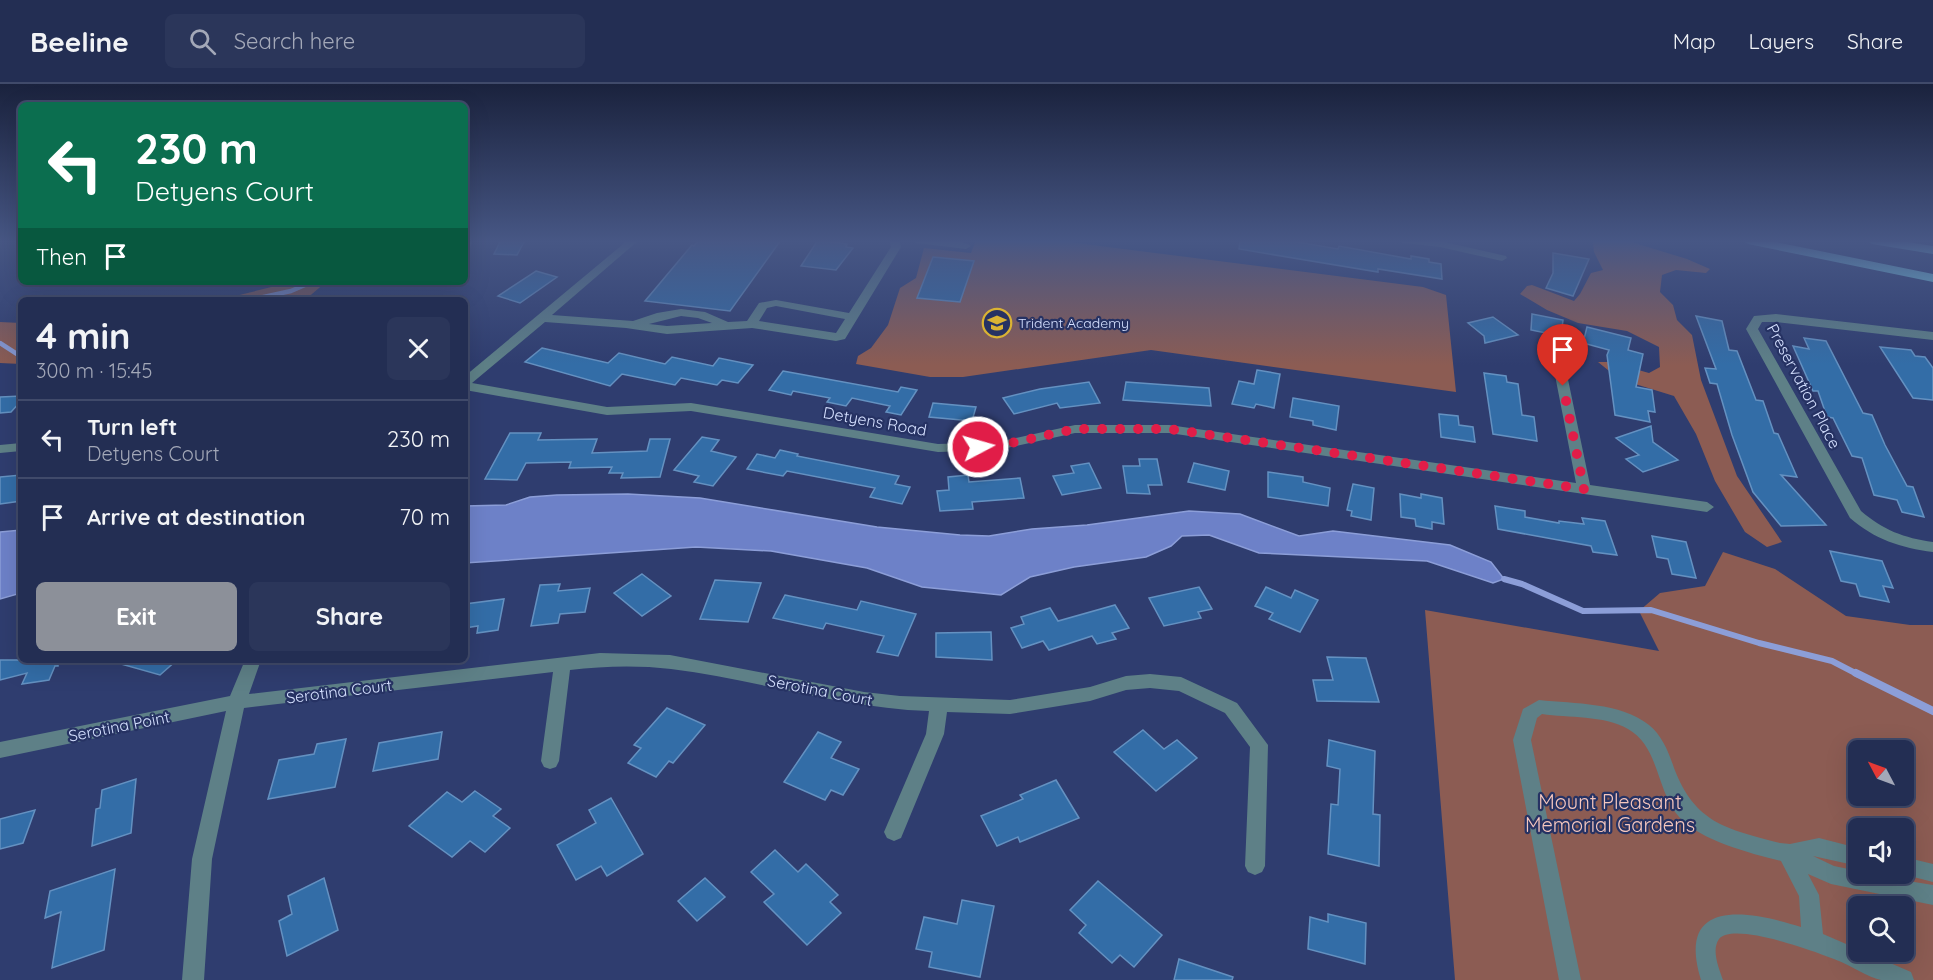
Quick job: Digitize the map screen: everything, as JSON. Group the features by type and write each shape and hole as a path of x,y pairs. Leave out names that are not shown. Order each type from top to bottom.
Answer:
{"street":[{"path":"468,381 585,282"},
{"path":"542,318 634,325 667,330 752,324 836,338 841,336 874,282"},
{"path":"752,324 763,304 776,303 852,317"},
{"path":"634,325 665,314 683,311 704,314 725,325"},
{"name":"Preservation Place","path":"1933,336 1776,318 1758,320 1752,330 1855,514 1872,530 1910,544 1933,547"},
{"path":"1559,365 1584,489"},
{"name":"Detyens Road","path":"468,385 606,411 691,407 938,448 998,446 1075,429 1169,429 1707,507"},
{"path":"0,448 18,447"},
{"name":"Serotina Court","path":"237,702 600,660 670,662 864,699 1010,707 1090,694 1126,682 1150,681 1181,684 1231,708 1259,745 1255,866"},
{"path":"193,980 202,859 237,702 253,663"},
{"path":"550,761 562,665"},
{"name":"Serotina Point","path":"0,750 237,702"},
{"path":"894,832 935,734 939,704"},
{"path":"1570,980 1522,740 1529,714 1539,707 1622,719 1636,724 1656,744 1675,798 1701,823 1732,837 1787,853 1831,874 1933,895"},
{"path":"1787,853 1814,847 1848,854"},
{"path":"1787,853 1809,895 1812,942"},
{"path":"1914,868 1933,873"},
{"path":"1712,980 1705,958 1708,938 1720,925 1744,924 1812,942 1869,962 1903,980"}],"green space":[{"path":"910,282 1382,282 1423,287 1446,295 1456,392 1151,350 963,377 930,377 856,364 858,356 871,348 888,325 900,288"},
{"path":"1586,282 1661,282 1660,292 1673,305 1677,320 1692,335 1701,380 1737,476 1782,542 1767,547 1745,532 1715,481 1696,434 1674,396 1619,379 1598,362 1610,362 1649,373 1660,367 1659,347 1627,331 1578,323 1547,310 1520,294 1527,286 1532,285 1574,301"},
{"path":"280,285 322,285 308,297 231,297"},
{"path":"0,322 18,323 18,364 0,363"},
{"name":"Mount Pleasant Memorial Gardens","path":"1723,552 1775,569 1846,616 1910,625 1933,625 1933,980 1455,980 1425,610 1659,651 1639,611 1660,593 1705,586"}],"water":[{"path":"628,494 700,498 877,527 989,536 1189,511 1240,514 1299,536 1333,531 1450,545 1491,562 1504,579 1493,583 1427,561 1259,553 1209,535 1182,536 1171,546 1146,557 1074,567 1030,577 1001,595 922,587 867,568 771,551 696,547 468,563 468,506 506,505 530,497"},
{"path":"18,530 18,594 0,599 0,532"}],"building":[{"path":"520,282 550,282 520,303 498,296"},
{"path":"661,282 751,282 730,311 645,301"},
{"path":"923,282 967,282 960,302 917,298"},
{"path":"1549,282 1579,282 1573,296 1546,288"},
{"path":"1532,314 1563,320 1561,336 1531,330"},
{"path":"1696,316 1722,321 1729,350 1737,351 1756,400 1763,401 1774,433 1778,434 1797,477 1781,475 1826,525 1781,526 1753,492 1732,435 1717,384 1710,383 1705,368 1716,369"},
{"path":"1493,317 1518,335 1485,343 1484,336 1468,323"},
{"path":"1587,327 1631,338 1628,350 1643,354 1636,387 1652,390 1655,412 1648,411 1650,422 1615,415 1607,355 1609,350 1583,343"},
{"path":"1804,338 1826,341 1863,413 1872,415 1907,486 1913,487 1924,517 1902,512 1897,500 1874,495 1862,458 1852,456 1833,418 1827,417 1818,391 1813,391 1793,346 1809,349"},
{"path":"1880,347 1911,350 1915,356 1925,357 1933,368 1933,400 1913,398"},
{"path":"542,348 608,363 619,353 665,364 672,357 713,366 719,358 753,365 738,383 722,380 717,385 681,378 675,385 622,374 610,386 525,362"},
{"path":"1257,370 1280,374 1274,408 1256,404 1254,408 1232,404 1239,381 1254,384"},
{"path":"783,371 898,392 901,387 917,390 901,415 886,412 890,406 852,398 846,406 827,402 830,398 793,391 791,395 769,390"},
{"path":"1484,373 1506,376 1507,382 1518,384 1522,415 1534,417 1537,441 1493,434"},
{"path":"1089,382 1100,403 1060,408 1057,403 1014,414 1003,398 1040,389"},
{"path":"1126,382 1209,388 1211,406 1123,400"},
{"path":"18,396 18,404 11,412 0,413 0,397"},
{"path":"1293,398 1339,406 1336,430 1313,425 1313,421 1290,417"},
{"path":"933,403 976,407 972,421 929,417"},
{"path":"1439,414 1458,416 1459,425 1473,427 1475,442 1441,437"},
{"path":"1651,426 1653,442 1678,460 1643,472 1626,459 1639,455 1616,438"},
{"path":"510,433 541,433 538,440 597,439 592,453 647,451 650,439 670,439 660,477 621,478 623,473 609,473 612,467 569,468 571,462 526,463 517,480 485,479"},
{"path":"702,437 719,440 711,451 736,457 713,486 694,482 699,476 674,470"},
{"path":"780,450 798,454 797,456 899,476 895,484 910,487 902,504 870,497 875,488 787,471 783,476 747,469 757,454 775,458"},
{"path":"1139,459 1157,459 1162,485 1148,485 1150,494 1127,493 1123,466 1140,466"},
{"path":"1089,463 1101,488 1062,495 1053,476 1074,473 1071,466"},
{"path":"1194,463 1229,471 1225,490 1188,482"},
{"path":"1268,472 1303,477 1303,482 1330,488 1328,506 1268,497"},
{"path":"18,475 18,501 0,504 0,477"},
{"path":"968,475 969,482 1020,478 1024,498 972,502 973,509 940,511 937,491 949,490 948,477"},
{"path":"1353,484 1374,488 1371,520 1351,516 1352,511 1347,510"},
{"path":"1400,494 1421,498 1421,494 1442,498 1444,524 1432,522 1432,529 1416,526 1415,519 1401,517"},
{"path":"1495,506 1525,511 1525,517 1559,523 1559,521 1584,524 1582,518 1605,521 1617,555 1593,552 1591,546 1498,529"},
{"path":"1652,536 1686,542 1696,578 1672,574 1668,559 1657,557"},
{"path":"1830,551 1882,561 1893,588 1883,586 1889,602 1860,596 1856,584 1841,581"},
{"path":"642,574 671,596 642,616 614,593"},
{"path":"715,580 761,583 748,622 700,619"},
{"path":"560,584 558,591 590,588 585,612 560,614 558,623 531,626 540,585"},
{"path":"1199,587 1212,609 1198,612 1201,618 1164,626 1149,598"},
{"path":"1266,587 1291,598 1295,590 1318,600 1300,632 1269,619 1273,613 1255,606"},
{"path":"785,595 857,610 861,601 916,614 898,656 877,652 884,636 826,623 823,629 773,618"},
{"path":"504,599 498,630 477,633 478,626 468,628 468,604"},
{"path":"1115,605 1129,628 1112,633 1116,639 1097,644 1092,636 1049,650 1043,641 1022,648 1011,628 1024,624 1021,617 1050,608 1058,621"},
{"path":"991,632 992,660 936,657 936,633"},
{"path":"1327,657 1366,658 1379,702 1317,701 1313,680 1333,680"},
{"path":"0,660 18,660 18,663 58,663 49,680 22,684 27,673 0,680"},
{"path":"121,663 174,663 160,675"},
{"path":"667,708 705,725 673,763 669,761 656,777 628,763 641,748 634,745"},
{"path":"1143,730 1164,749 1177,740 1197,758 1156,791 1114,752"},
{"path":"442,732 438,759 373,771 379,743"},
{"path":"818,732 841,742 831,758 859,769 843,795 831,790 825,800 784,782"},
{"path":"346,739 335,787 268,799 279,760 314,754 317,744"},
{"path":"1329,740 1375,751 1373,814 1380,815 1379,866 1328,854 1331,804 1338,805 1340,769 1327,766"},
{"path":"136,779 131,833 92,846 96,809 100,808 102,790"},
{"path":"1056,780 1079,818 1020,842 1018,837 997,846 981,816 1023,799 1020,795"},
{"path":"475,791 501,809 493,816 510,828 485,852 470,841 452,857 409,826 447,792 462,802"},
{"path":"611,798 643,854 607,876 601,866 576,880 557,845 596,823 589,810"},
{"path":"35,810 23,843 0,849 0,819"},
{"path":"775,850 798,872 806,864 838,895 830,902 841,913 807,945 764,902 774,894 751,872"},
{"path":"115,869 104,950 52,968 61,912 45,918 50,891"},
{"path":"324,878 338,930 287,956 279,921 292,914 288,896"},
{"path":"705,878 725,897 697,921 678,901"},
{"path":"1098,881 1162,935 1134,967 1120,955 1112,963 1079,933 1086,925 1070,910"},
{"path":"962,900 994,906 980,977 929,967 932,952 916,949 924,917 957,924"},
{"path":"1328,914 1366,923 1365,964 1308,949 1310,917 1328,922"},
{"path":"1179,959 1233,977 1232,980 1174,980"}],"waterway":[{"path":"263,297 291,291 305,285"},
{"path":"0,343 18,354"},
{"path":"1504,579 1522,584 1583,611 1651,610 1759,643 1832,661 1859,675"},
{"path":"1856,673 1933,711"}],"place":[{"name":"Trident Academy","path":"997,323"}],"route":[{"path":"978,447 998,446 1075,429 1169,429 1584,489 1563,386"}]}
